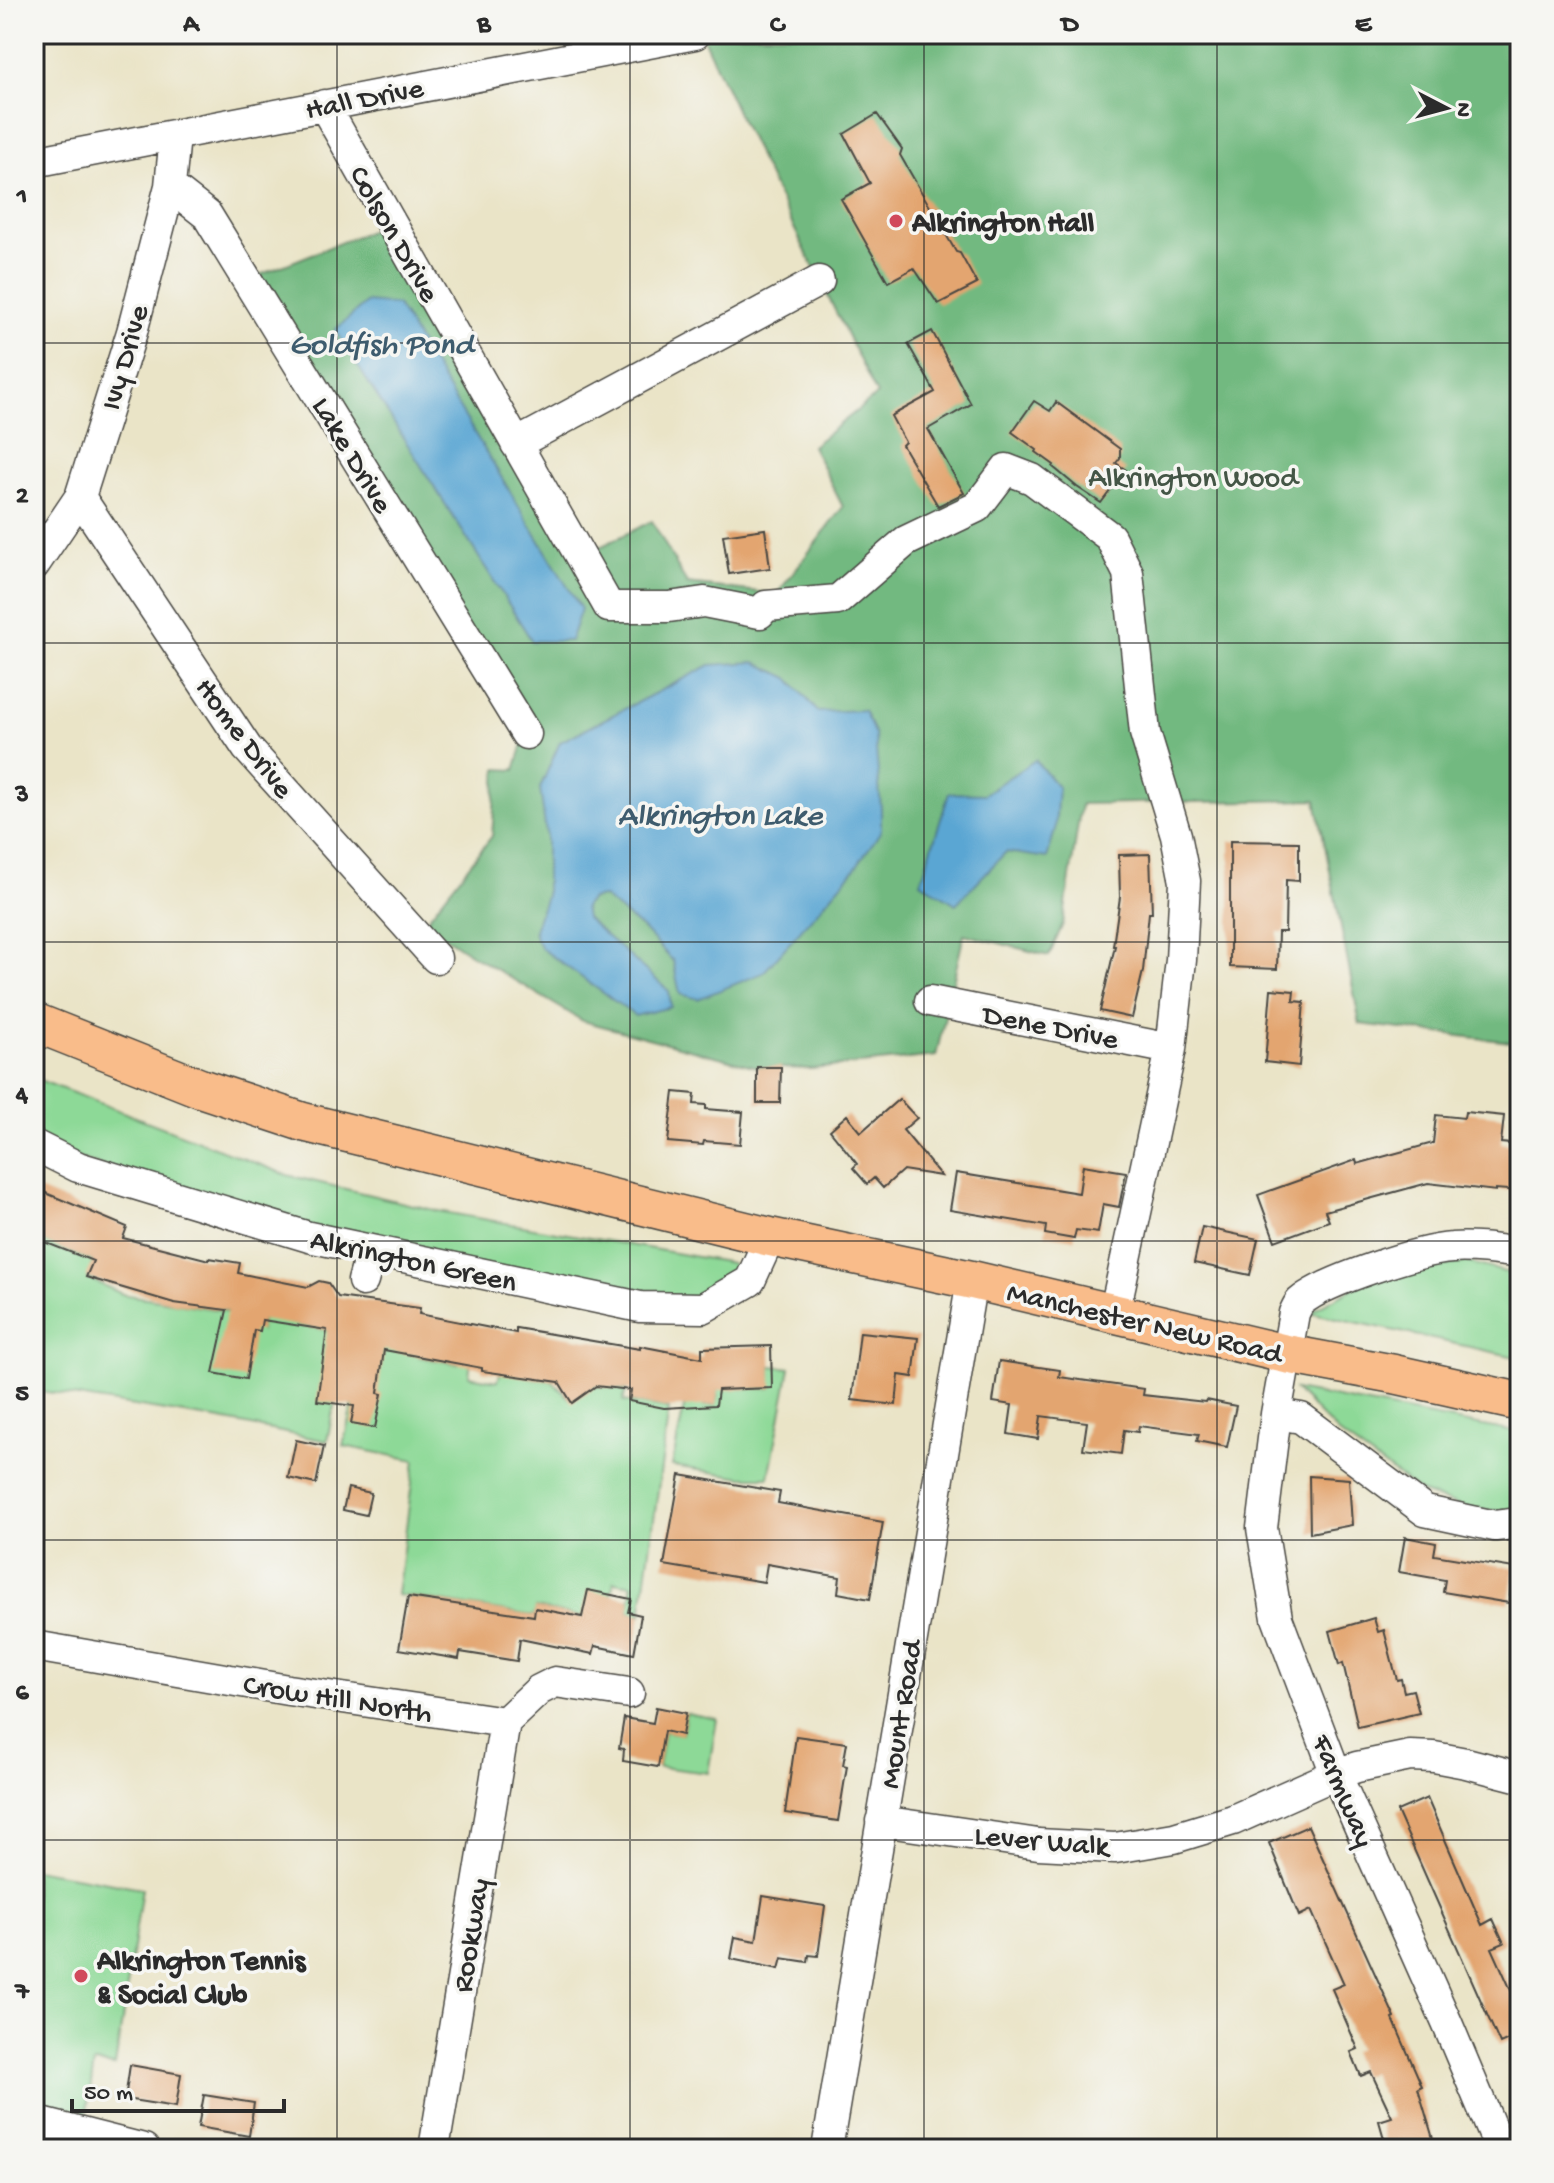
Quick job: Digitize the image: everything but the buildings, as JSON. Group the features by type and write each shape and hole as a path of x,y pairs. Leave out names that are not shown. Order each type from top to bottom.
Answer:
{"main road":[{"name":"Manchester New Road","path":"34,1022 200,1088 317,1126 770,1237 972,1280 1286,1354 1520,1402"}],"street":[{"name":"Hall Drive","path":"34,162 695,34"},
{"name":"Colson Drive","path":"324,105 609,607 669,607 704,602 760,613 766,606 838,600 906,541 977,507 1006,469 1032,479 1110,537 1128,573 1145,733 1176,835 1185,881 1181,960 1171,1049"},
{"name":"Ivy Drive","path":"34,565 80,497 132,332 170,186 175,136"},
{"name":"Lake Drive","path":"170,186 207,215 526,734"},
{"path":"516,444 819,281"},
{"name":"Home Drive","path":"80,497 247,748 436,958"},
{"name":"Dene Drive","path":"930,1001 1171,1049"},
{"path":"1114,1315 1171,1049"},
{"name":"Alkrington Green","path":"34,1145 78,1167 309,1237 640,1307 703,1308 750,1281 770,1237"},
{"name":"Farmway","path":"1500,2149 1336,1774 1277,1618 1262,1528 1276,1414 1294,1313 1299,1303 1365,1271 1423,1253 1452,1248 1520,1253"},
{"path":"363,1281 371,1252"},
{"name":"Mount Road","path":"827,2149 972,1280"},
{"path":"1276,1414 1301,1418 1425,1511 1495,1526 1520,1523"},
{"name":"Crow Hill North","path":"34,1646 288,1690 505,1722"},
{"path":"505,1722 539,1690 555,1682 629,1693"},
{"name":"Rookway","path":"434,2149 505,1722"},
{"name":"Lever Walk","path":"881,1821 1038,1844 1115,1848 1174,1838 1233,1820 1336,1774 1410,1756 1466,1763 1520,1777"},
{"path":"34,2121 144,2149"}],"green space":[{"name":"Alkrington Wood","path":"701,34 1520,34 1520,1043 1360,1024 1316,800 1081,804 1063,924 1049,956 964,934 936,1056 811,1069 757,1067 583,1021 424,923 492,836 497,769 515,770 526,734 247,280 382,226 584,555 652,521 687,584 777,594 843,507 812,446 877,395"},
{"path":"34,1078 287,1175 438,1211 731,1263 750,1281 703,1308 371,1252 34,1144"},
{"path":"41,1240 93,1261 87,1278 122,1294 250,1315 260,1330 263,1316 327,1330 344,1356 327,1441 221,1420 34,1390 34,1245 38,1247"},
{"path":"1467,1262 1520,1276 1520,1358 1309,1312 1372,1278"},
{"path":"473,1343 469,1376 498,1381 502,1366 532,1371 531,1378 552,1381 569,1398 584,1384 626,1390 623,1401 669,1409 641,1615 628,1612 633,1585 614,1582 611,1595 582,1617 536,1608 534,1616 397,1595 415,1460 343,1446 363,1357 384,1345 420,1353 419,1357 458,1364"},
{"path":"771,1366 790,1368 769,1477 743,1477 672,1466 687,1393 703,1392 704,1406 716,1405 718,1389 771,1388"},
{"path":"1295,1390 1520,1433 1520,1512 1469,1509 1422,1493 1339,1434"},
{"path":"686,1713 717,1719 708,1773 658,1767 664,1731 682,1734"},
{"name":"Alkrington Tennis & Social Club","path":"34,1869 142,1888 115,2066 94,2063 86,2117 34,2109"}],"water":[{"name":"Goldfish Pond","path":"367,302 397,305 581,609 570,641 532,641 335,330"},
{"name":"Alkrington Lake","path":"755,662 789,678 818,712 864,710 875,735 881,831 854,870 763,973 698,999 680,994 673,961 643,929 603,897 591,899 584,907 586,918 669,991 671,1007 635,1016 541,948 536,939 534,930 546,896 546,834 540,788 560,742 710,665"},
{"path":"1035,760 1058,787 1055,830 1047,858 1006,852 956,904 921,882 949,793 984,794"}],"place":[{"name":"Alkrington Hall","path":"896,221"},
{"name":"Alkrington Tennis & Social Club","path":"81,1976"}]}
